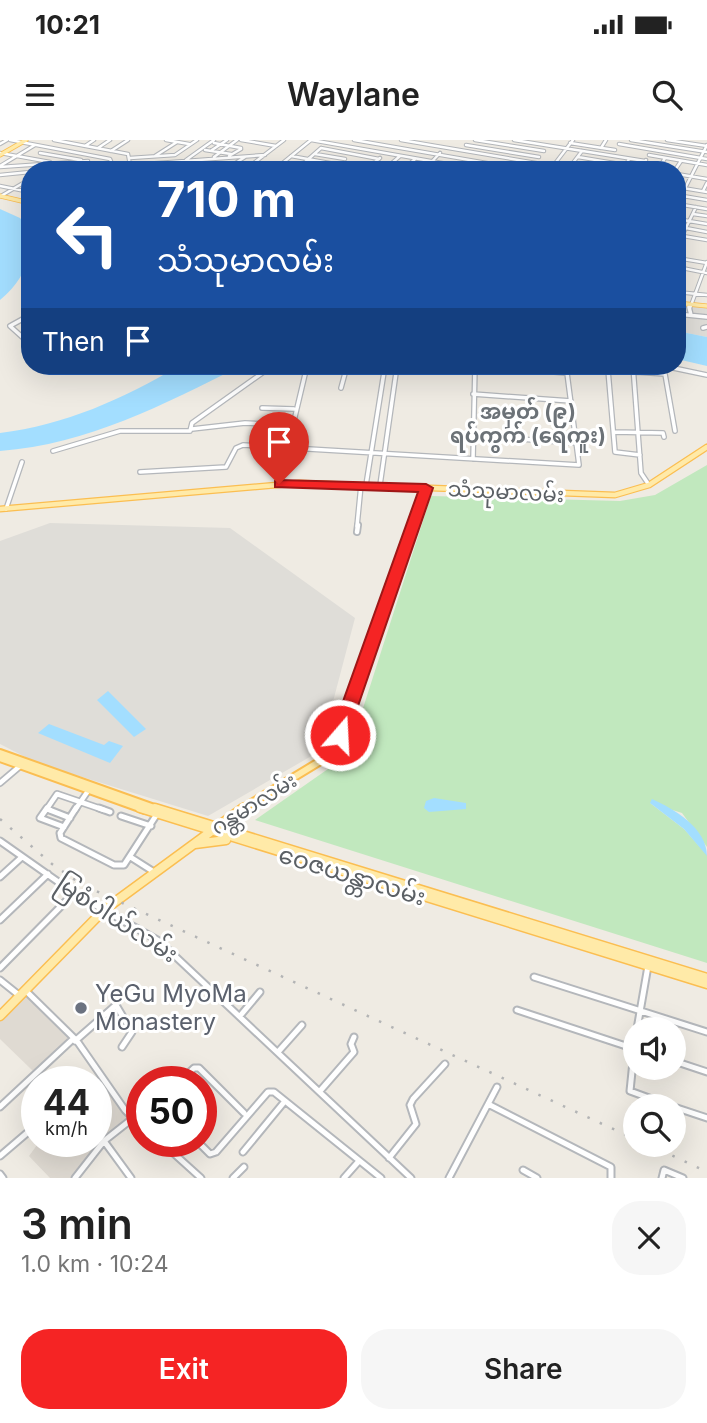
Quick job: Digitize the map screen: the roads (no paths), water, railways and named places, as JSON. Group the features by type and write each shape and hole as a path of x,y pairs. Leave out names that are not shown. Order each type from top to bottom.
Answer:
{"main road":[{"path":"1,154 24,141"},
{"path":"0,196 21,201"},
{"path":"686,304 707,306"},
{"name":"သံသုမာလမ်း","path":"3,509 279,484 380,485 598,496 629,492 649,485 707,447"},
{"name":"ဂန္တမာလမ်း","path":"0,1016 104,911 232,815 332,754 426,488"},
{"name":"ဝေဇယန္တာလမ်း","path":"0,755 20,766 238,839 707,984"},
{"name":"ဝေဇယန္တာလမ်း","path":"0,755 158,814 189,822"},
{"path":"232,815 231,825 238,839 208,841 186,849 194,835 189,822 212,821 232,815"},
{"name":"ဝေဇယန္တာလမ်း","path":"238,839 707,978"}],"street":[{"path":"0,144 9,140 24,141 112,161"},
{"path":"54,140 128,154 130,158 174,155 197,140"},
{"path":"72,144 78,140"},
{"path":"75,152 94,140"},
{"path":"98,148 110,140"},
{"path":"111,151 128,140"},
{"path":"166,140 190,144"},
{"path":"203,140 215,141 241,148 232,155 193,158 215,141"},
{"path":"212,151 227,140"},
{"path":"214,157 239,140 276,146"},
{"path":"257,161 284,140"},
{"path":"284,161 311,140 433,161 453,140"},
{"path":"356,140 477,161"},
{"path":"401,140 526,161"},
{"path":"429,145 434,140"},
{"path":"461,150 473,140 544,151"},
{"path":"504,158 517,140 645,161 652,150"},
{"path":"536,161 552,140"},
{"path":"586,145 590,140"},
{"path":"601,148 606,140"},
{"path":"611,156 622,140"},
{"path":"631,140 705,152"},
{"path":"667,140 707,146 686,186"},
{"path":"185,161 215,141"},
{"path":"557,161 571,141 615,150"},
{"path":"668,152 675,141"},
{"path":"154,157 177,142"},
{"path":"306,161 327,143"},
{"path":"619,144 707,159"},
{"path":"0,166 36,145"},
{"path":"466,145 539,157"},
{"path":"26,161 50,147"},
{"path":"321,148 379,159 394,147"},
{"path":"205,150 232,155"},
{"path":"575,161 582,151"},
{"path":"40,153 88,161"},
{"path":"1,154 41,161"},
{"path":"314,154 345,159"},
{"path":"185,161 265,155"},
{"path":"649,155 707,165"},
{"path":"238,161 246,156"},
{"path":"291,156 319,161"},
{"path":"395,161 401,156"},
{"path":"578,157 602,161"},
{"path":"15,167 21,164"},
{"path":"0,166 21,167"},
{"path":"0,174 21,173"},
{"path":"686,175 707,181 705,191 686,188"},
{"path":"0,196 21,185"},
{"path":"0,187 21,190"},
{"path":"686,196 707,200"},
{"path":"686,205 707,209"},
{"path":"696,207 686,228 707,232"},
{"path":"693,214 707,216"},
{"path":"686,220 707,224"},
{"path":"686,236 707,240"},
{"path":"686,260 707,263 705,273 689,304 691,316"},
{"path":"686,269 705,273"},
{"path":"686,293 707,295"},
{"path":"686,315 707,317"},
{"path":"21,320 10,326 21,337"},
{"path":"686,371 707,375"},
{"path":"192,429 192,424 200,417 258,375"},
{"path":"279,484 294,409 304,375"},
{"path":"341,388 344,375"},
{"path":"357,532 364,485 373,453 384,375"},
{"path":"380,485 396,375"},
{"path":"472,459 474,375"},
{"path":"141,472 226,467 241,445 579,465 567,375"},
{"path":"608,375 615,452 640,455"},
{"path":"633,375 642,476 649,485"},
{"path":"665,375 675,431"},
{"path":"473,394 571,401"},
{"path":"262,408 294,409"},
{"path":"53,451 120,431 177,433 245,423 291,425"},
{"path":"614,432 662,433 664,437"},
{"path":"474,436 578,443"},
{"path":"3,509 22,462"},
{"path":"0,783 20,766"},
{"path":"88,789 64,827 61,838 114,865 124,865 132,858 158,814"},
{"path":"64,827 40,818 57,794 110,812"},
{"path":"47,809 71,818"},
{"path":"121,816 150,826"},
{"name":"မြစံပါယ်လမ်း","path":"0,841 74,893 159,941 411,1178"},
{"path":"0,877 22,857"},
{"path":"132,858 155,872"},
{"path":"0,920 48,874"},
{"path":"0,968 74,893"},
{"path":"639,1017 648,966"},
{"path":"534,977 707,1032"},
{"path":"0,979 23,993 74,1040 103,1075 126,1111"},
{"path":"240,1016 260,992"},
{"path":"0,1107 116,1005 132,1032 122,1047"},
{"path":"517,1010 623,1044"},
{"path":"278,1052 302,1025"},
{"path":"320,1091 354,1052 351,1044 354,1037"},
{"path":"389,1157 416,1124 416,1116 410,1105 413,1099 445,1064"},
{"path":"686,1065 707,1072"},
{"path":"631,1080 630,1091 639,1094"},
{"path":"217,1086 244,1113"},
{"path":"449,1178 497,1087"},
{"path":"217,1149 268,1092 274,1092 382,1178"},
{"path":"243,1152 285,1101"},
{"path":"488,1104 611,1167 611,1178"},
{"path":"686,1111 707,1118"},
{"path":"112,1134 126,1123"},
{"path":"0,1156 21,1137"},
{"path":"112,1152 131,1178"},
{"path":"75,1178 91,1157"},
{"path":"178,1157 201,1178"},
{"path":"344,1178 359,1161"},
{"path":"233,1178 244,1167"},
{"path":"523,1170 537,1178"},
{"path":"662,1178 664,1170 683,1178"}],"water":[{"path":"0,209 21,219 21,275 0,300"},
{"path":"686,333 707,337 707,366 686,361"},
{"path":"163,375 222,375 153,408 95,431 33,447 0,451 0,433 70,417 137,389"},
{"path":"108,691 146,729 134,737 97,700"},
{"path":"49,724 104,745 109,741 123,746 110,763 38,733"},
{"path":"434,798 466,803 466,809 429,812 424,808 426,801"},
{"path":"652,799 679,814 695,828 706,846 707,856 684,829 650,803"}],"railway":[{"path":"0,819 52,864 81,884 623,1133"},
{"path":"675,1157 707,1172"}],"place":[{"name":"YeGu MyoMa Monastery","path":"81,1008"}],"district":[{"name":"အမှတ် (၉) ရပ်ကွက် (ရေကူး)","path":"528,424"}]}
